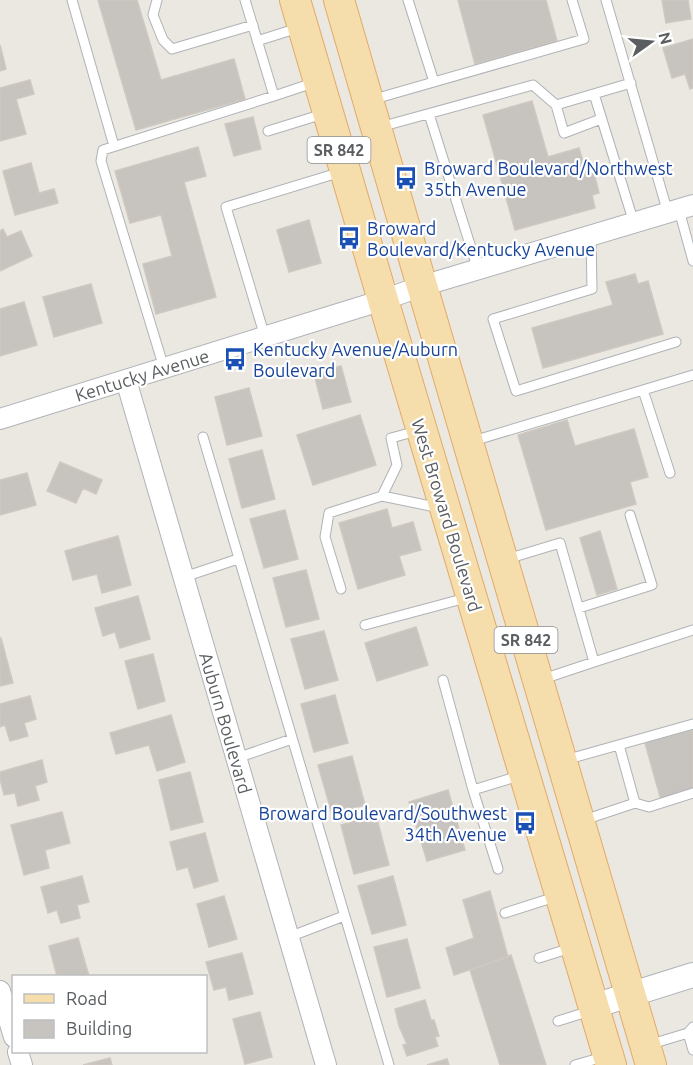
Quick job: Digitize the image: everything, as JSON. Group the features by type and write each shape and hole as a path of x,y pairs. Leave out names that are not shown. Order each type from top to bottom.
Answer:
{"main road":[{"name":"SR 842","path":"339,0 648,1055"},
{"name":"West Broward Boulevard","path":"299,13 610,1060"}],"street":[{"name":"Kentucky Avenue","path":"0,419 422,286 680,209"},
{"name":"Auburn Boulevard","path":"126,380 326,1065"},
{"path":"595,1008 630,994 693,975"},
{"path":"0,991 12,1030"}],"lane":[{"path":"72,0 114,146"},
{"path":"157,0 153,15 163,40 172,49 253,26"},
{"path":"245,0 274,96"},
{"path":"408,0 434,82"},
{"path":"372,114 434,82 584,39 573,0"},
{"path":"606,0 631,83 680,209 693,261"},
{"path":"257,41 299,13"},
{"path":"164,369 101,161 103,150 319,82"},
{"path":"556,105 631,83"},
{"path":"372,114 429,114 533,85 556,105 564,133 601,119"},
{"path":"594,94 634,223"},
{"path":"268,131 328,112"},
{"path":"429,114 478,270"},
{"path":"265,337 226,207 345,171"},
{"path":"591,236 592,289 494,319 516,392 676,342"},
{"path":"468,442 693,375"},
{"path":"643,390 670,472"},
{"path":"382,496 397,465 391,438 422,429"},
{"path":"203,437 388,1065"},
{"path":"341,589 325,537 329,513 382,496 446,509"},
{"path":"579,608 651,585 630,515"},
{"path":"502,560 560,543 594,662"},
{"path":"184,577 238,558"},
{"path":"365,625 472,597"},
{"path":"538,681 693,630"},
{"path":"443,680 473,790 498,869"},
{"path":"561,761 693,724"},
{"path":"237,758 292,739"},
{"path":"619,745 635,803"},
{"path":"473,790 525,774"},
{"path":"579,821 635,803 649,807 693,793"},
{"path":"505,913 561,895"},
{"path":"289,937 344,916"},
{"path":"539,958 576,947"},
{"path":"558,1021 595,1008"},
{"path":"648,1055 690,1030 693,1050"},
{"path":"574,1065 610,1060"}],"building":[{"path":"98,0 137,0 161,80 234,59 245,99 136,130"},
{"path":"458,0 546,0 557,41 475,64"},
{"path":"662,0 688,0 691,19 666,23"},
{"path":"693,39 693,88 690,89 685,74 672,78 663,48"},
{"path":"0,45 6,69 0,71"},
{"path":"30,80 34,94 16,99 26,134 0,141 0,88"},
{"path":"532,101 548,157 579,148 587,175 594,173 599,193 592,195 595,208 515,230 483,115"},
{"path":"253,117 261,149 234,156 225,124"},
{"path":"198,147 206,176 184,182 216,297 156,314 143,264 172,256 161,215 130,223 115,171"},
{"path":"31,163 39,193 54,189 58,203 15,215 3,171"},
{"path":"309,220 321,263 289,272 277,230"},
{"path":"3,229 7,237 21,231 32,256 0,271 0,231"},
{"path":"635,274 638,284 648,281 663,334 543,368 532,328 613,305 606,282"},
{"path":"91,284 102,323 54,337 43,297"},
{"path":"24,302 37,345 0,356 0,309"},
{"path":"341,366 351,402 323,409 314,374"},
{"path":"249,388 262,436 227,445 215,397"},
{"path":"360,415 376,465 313,485 297,435"},
{"path":"567,420 575,446 634,429 648,477 630,482 636,504 546,530 518,435"},
{"path":"262,450 275,499 242,508 229,459"},
{"path":"60,462 102,480 96,494 83,488 76,503 47,491"},
{"path":"27,473 36,505 0,515 0,480"},
{"path":"387,509 392,528 413,522 421,550 399,556 405,575 358,589 339,523"},
{"path":"285,510 298,559 264,568 250,519"},
{"path":"600,531 617,589 597,595 580,538"},
{"path":"118,536 131,585 102,593 97,574 73,580 65,551"},
{"path":"306,570 319,619 286,627 273,578"},
{"path":"138,596 150,639 120,648 115,632 103,636 95,608"},
{"path":"416,627 428,665 377,681 365,643"},
{"path":"324,631 338,680 305,689 291,639"},
{"path":"0,639 13,683 0,686"},
{"path":"153,654 165,701 138,709 125,661"},
{"path":"335,695 348,743 314,752 301,704"},
{"path":"30,696 36,719 24,723 28,736 10,741 5,725 0,727 0,704"},
{"path":"171,715 185,762 157,771 149,745 116,754 110,733"},
{"path":"693,729 693,790 661,800 645,743"},
{"path":"352,756 365,805 332,814 318,765"},
{"path":"42,760 47,782 35,786 39,800 18,806 15,793 4,795 0,772"},
{"path":"190,772 203,822 171,830 159,780"},
{"path":"448,790 465,850 427,861 409,802"},
{"path":"62,812 70,843 45,850 49,868 24,875 11,825"},
{"path":"376,815 389,865 354,874 341,825"},
{"path":"205,833 218,881 194,888 188,867 177,870 170,842"},
{"path":"82,876 89,902 77,905 80,918 61,923 57,910 48,913 41,887"},
{"path":"393,876 406,925 372,934 358,886"},
{"path":"490,891 508,957 454,975 446,948 474,938 463,900"},
{"path":"224,896 237,939 209,947 197,904"},
{"path":"78,938 89,975 57,975 49,946"},
{"path":"407,939 420,988 387,997 374,947"},
{"path":"242,953 253,994 229,1000 226,987 214,990 206,962"},
{"path":"511,955 546,1065 500,1065 470,970"},
{"path":"425,1000 439,1036 435,1037 438,1046 407,1056 403,1045 407,1044 395,1009"},
{"path":"260,1012 272,1057 245,1064 233,1019"},
{"path":"110,1058 112,1065 83,1065"},
{"path":"447,1059 449,1065 427,1065"}],"place":[{"name":"Broward Boulevard/Northwest 35th Avenue","path":"406,178"},
{"name":"Broward Boulevard/Kentucky Avenue","path":"349,238"},
{"name":"Kentucky Avenue/Auburn Boulevard","path":"235,359"},
{"name":"Broward Boulevard/Southwest 34th Avenue","path":"525,823"}]}
